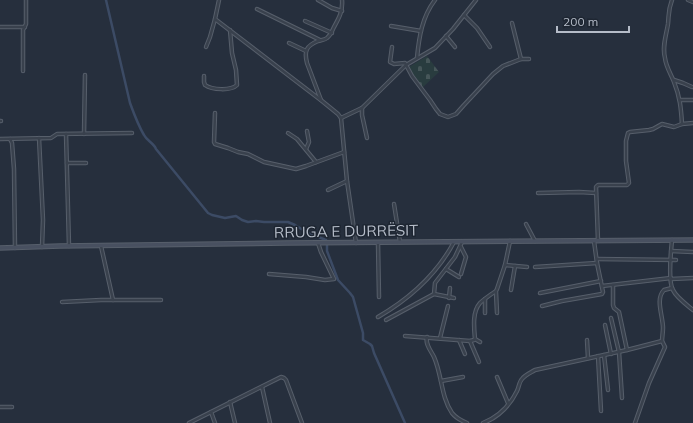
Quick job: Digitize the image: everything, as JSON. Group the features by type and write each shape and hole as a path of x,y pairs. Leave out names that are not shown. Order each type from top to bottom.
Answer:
{"main road":[{"name":"RRUGA E DURRËSIT","path":"0,248 400,242 693,240"}],"street":[{"path":"23,71 23,30 26,24 26,0"},
{"path":"206,47 219,0"},
{"path":"318,0 332,8 342,11"},
{"path":"322,102 307,64 306,51 309,47 329,37 332,33 342,11 342,0"},
{"path":"417,58 424,19 435,0"},
{"path":"341,118 362,108 406,65 435,48 476,0"},
{"path":"672,0 668,13 664,53 666,65 680,100 682,124"},
{"path":"688,0 693,2"},
{"path":"257,9 320,41"},
{"path":"464,15 477,28 490,47"},
{"path":"215,18 338,114 341,118 347,181 356,243"},
{"path":"305,21 332,33"},
{"path":"512,23 521,59"},
{"path":"391,26 421,31"},
{"path":"0,27 24,27"},
{"path":"204,76 205,85 211,88 219,89 236,87 236,70 232,52 230,30"},
{"path":"446,36 456,47"},
{"path":"289,43 306,51"},
{"path":"392,47 390,62 394,64 403,63 406,65 412,76 440,114 448,117 456,114 493,74 503,66 521,59 529,59"},
{"path":"84,134 85,75"},
{"path":"673,80 692,87"},
{"path":"680,100 693,100"},
{"path":"362,108 367,138"},
{"path":"215,113 215,144 248,154 264,162 296,169 344,152"},
{"path":"542,306 603,293 597,264 596,187 598,185 627,185 630,183 626,162 626,141 628,133 653,129 662,124 674,127 682,124 693,123"},
{"path":"306,149 309,142 307,131"},
{"path":"0,139 51,138 57,134 132,133"},
{"path":"288,133 297,139 316,162"},
{"path":"66,134 69,246"},
{"path":"39,138 43,220 42,247"},
{"path":"10,139 12,143 14,169 15,248"},
{"path":"67,163 86,163"},
{"path":"328,190 347,181"},
{"path":"538,193 596,193"},
{"path":"394,204 400,242"},
{"path":"526,224 535,241"},
{"path":"672,240 670,260 672,288 677,295 693,310"},
{"path":"497,313 496,291 505,265 510,241"},
{"path":"378,318 393,309 420,287 439,265 455,242"},
{"path":"434,294 435,283 455,257 462,242"},
{"path":"269,274 325,280 334,279 320,252 320,243"},
{"path":"378,243 379,297"},
{"path":"101,246 113,300"},
{"path":"446,269 460,276 466,257 461,246"},
{"path":"671,251 693,252"},
{"path":"597,259 676,260"},
{"path":"535,267 568,264 597,264"},
{"path":"505,265 527,267"},
{"path":"511,290 515,266"},
{"path":"602,286 693,278"},
{"path":"540,293 601,281"},
{"path":"613,285 613,305 619,312 627,350"},
{"path":"449,298 450,288"},
{"path":"635,423 649,383 665,346 662,341 663,329 660,295 664,290 672,288"},
{"path":"480,342 475,339 474,333 475,312 480,303 496,291"},
{"path":"386,320 411,308 434,294 454,298"},
{"path":"485,299 485,313"},
{"path":"62,302 161,300"},
{"path":"440,338 448,306"},
{"path":"611,318 619,352 622,398"},
{"path":"605,325 611,354"},
{"path":"405,336 470,341 475,339"},
{"path":"427,337 427,344 437,366 447,402 452,413 468,423"},
{"path":"459,340 465,354"},
{"path":"587,340 588,358"},
{"path":"470,341 479,362"},
{"path":"484,423 499,415 509,404 517,391 521,380 530,373 539,369 611,354 662,341"},
{"path":"604,355 608,390"},
{"path":"598,356 601,411"},
{"path":"192,422 281,377 286,380 302,423"},
{"path":"441,381 463,377"},
{"path":"497,377 509,404"},
{"path":"262,387 270,423"},
{"path":"230,402 235,423"},
{"path":"0,407 12,407"},
{"path":"211,412 215,423"}],"green space":[{"path":"427,56 439,72 422,88 412,75 409,67"}],"waterway":[{"path":"106,0 130,103 145,137 154,145 208,213 225,218 236,216 248,222 288,222 308,233 326,240 327,251 338,280 353,297 363,333 363,340 372,346 405,423"}]}
